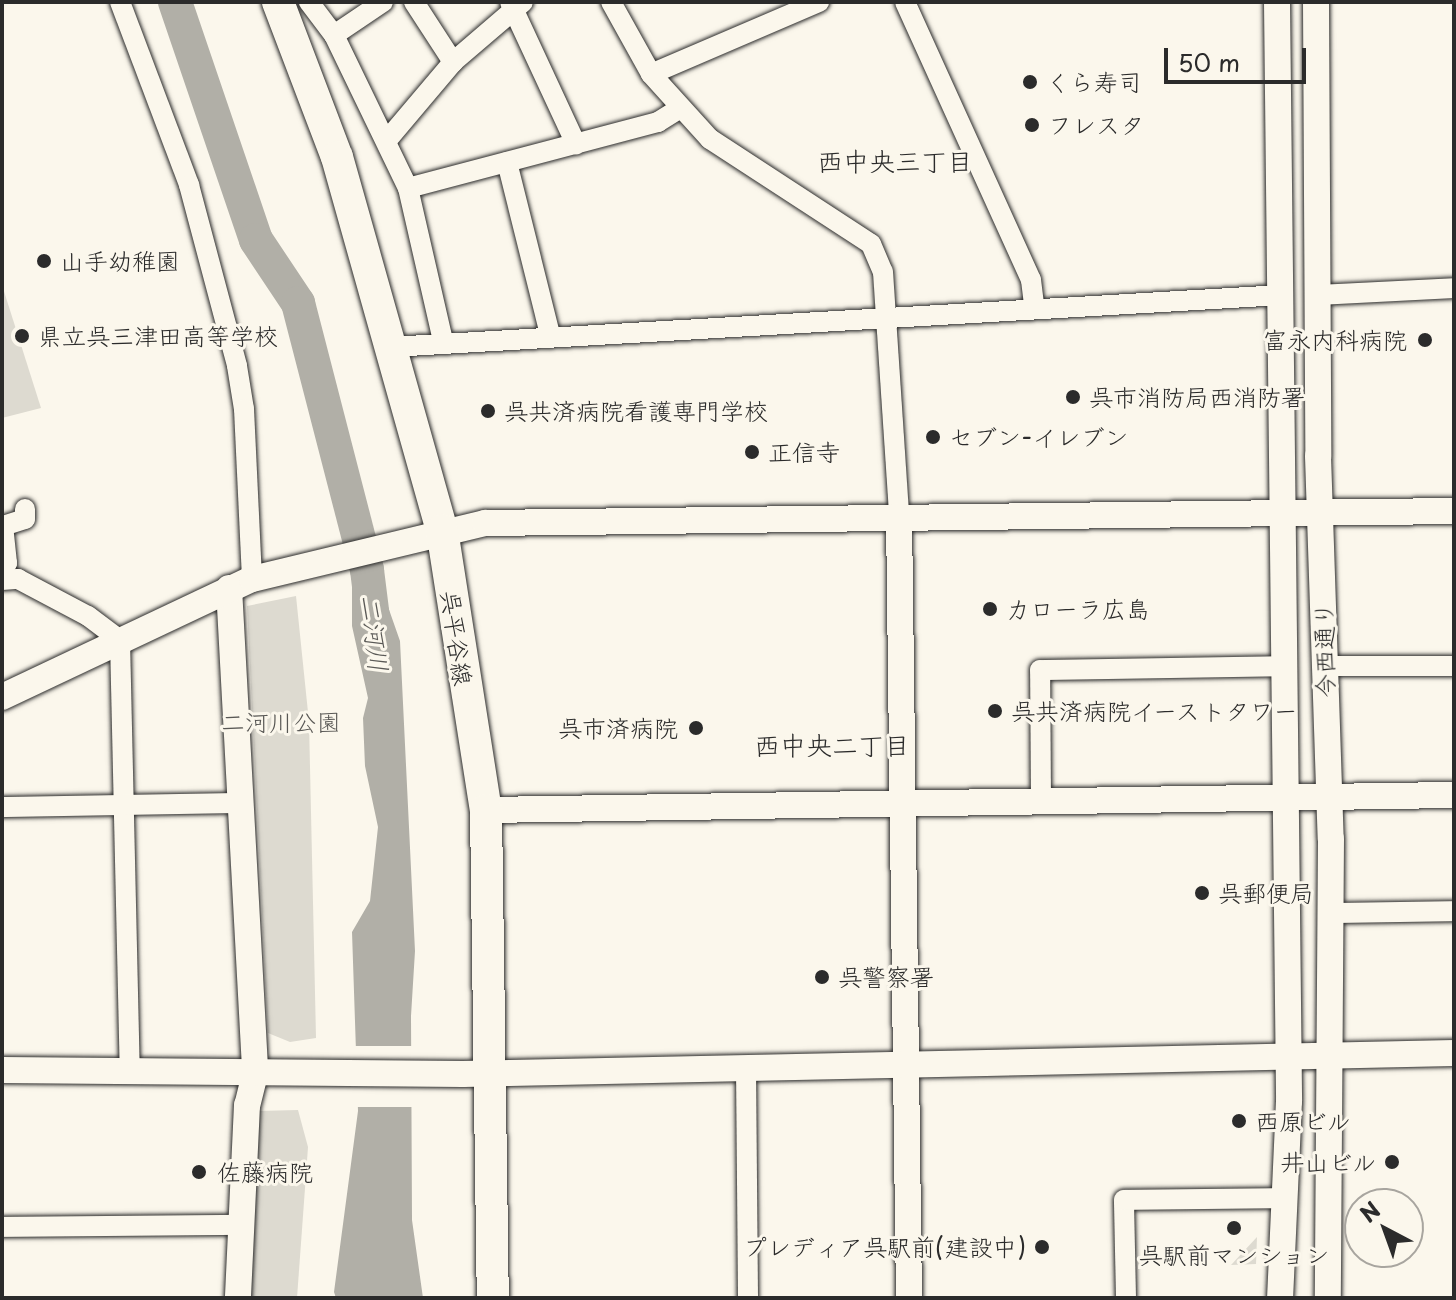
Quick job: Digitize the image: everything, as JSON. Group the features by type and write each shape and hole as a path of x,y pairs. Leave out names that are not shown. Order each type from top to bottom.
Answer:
{"main road":[{"name":"呉平谷線","path":"278,2 337,157 391,347 486,810 476,1072 493,1298"}],"street":[{"path":"120,2 189,185 237,366 244,409 241,803 255,1074 247,1105 239,1225 238,1298"},
{"path":"309,2 334,35 388,139 408,188 443,341"},
{"path":"334,35 383,2"},
{"path":"414,2 453,62"},
{"path":"611,2 651,74 679,109 743,165 849,226 871,244 883,272 899,516 903,1063 909,1298"},
{"path":"651,74 819,2"},
{"path":"905,2 1031,280 1034,306"},
{"name":"今西通り","path":"1277,2 1287,798 1287,1057 1280,1298"},
{"name":"今西通り","path":"1316,2 1321,514 1330,913 1328,1298"},
{"path":"388,139 453,62 516,5 576,144"},
{"path":"408,188 658,122 679,109"},
{"path":"507,162 550,335"},
{"path":"1318,295 1454,288"},
{"path":"391,347 443,341 888,318 1034,306 1282,295"},
{"path":"2,566 7,563 3,526 25,519 25,509"},
{"path":"2,697 241,584 431,533 485,523 1454,511"},
{"path":"2,580 18,579 88,616 120,640"},
{"path":"120,640 130,1070"},
{"path":"1041,799 1040,670 1286,666"},
{"path":"1324,666 1454,666"},
{"path":"486,810 1454,795"},
{"path":"2,807 241,803"},
{"path":"1330,913 1454,911"},
{"path":"2,1070 255,1074 476,1072 1454,1053"},
{"path":"746,1066 748,1298"},
{"path":"1126,1298 1124,1200 1285,1198"},
{"path":"2,1227 239,1225"}],"green space":[{"path":"2,285 41,408 2,418"},
{"name":"二河川公園","path":"296,596 309,722 316,1038 290,1042 268,1033 247,606"},
{"path":"298,1110 308,1147 297,1298 248,1298 258,1111"},
{"path":"1257,1237 1256,1264 1231,1265"}],"water":[{"path":"379,581 400,641 415,951 411,1016 412,1220 423,1298 336,1298 334,1292 358,1111 352,932 370,901 378,827 365,766 363,718 368,698 352,626 352,583"}],"pier":[{"path":"353,1046 415,1046 415,1107 353,1107"}],"waterway":[{"name":"二河川","path":"175,2 256,240 298,303 367,570 374,626"}],"place":[{"name":"くら寿司","path":"1030,82"},
{"name":"フレスタ","path":"1032,125"},
{"name":"山手幼稚園","path":"44,261"},
{"name":"県立呉三津田高等学校","path":"22,336"},
{"name":"富永内科病院","path":"1425,340"},
{"name":"呉市消防局西消防署","path":"1073,397"},
{"name":"呉共済病院看護専門学校","path":"488,411"},
{"name":"セブン-イレブン","path":"933,437"},
{"name":"正信寺","path":"752,452"},
{"name":"カローラ広島","path":"990,609"},
{"name":"呉共済病院イーストタワー","path":"995,711"},
{"name":"呉市済病院","path":"696,728"},
{"name":"呉郵便局","path":"1202,893"},
{"name":"呉警察署","path":"822,977"},
{"name":"西原ビル","path":"1239,1121"},
{"name":"井山ビル","path":"1392,1162"},
{"name":"佐藤病院","path":"199,1172"},
{"name":"呉駅前マンション","path":"1234,1228"},
{"name":"プレディア呉駅前(建設中)","path":"1042,1247"}],"district":[{"name":"西中央三丁目","path":"895,161"},
{"name":"西中央二丁目","path":"832,745"}]}
